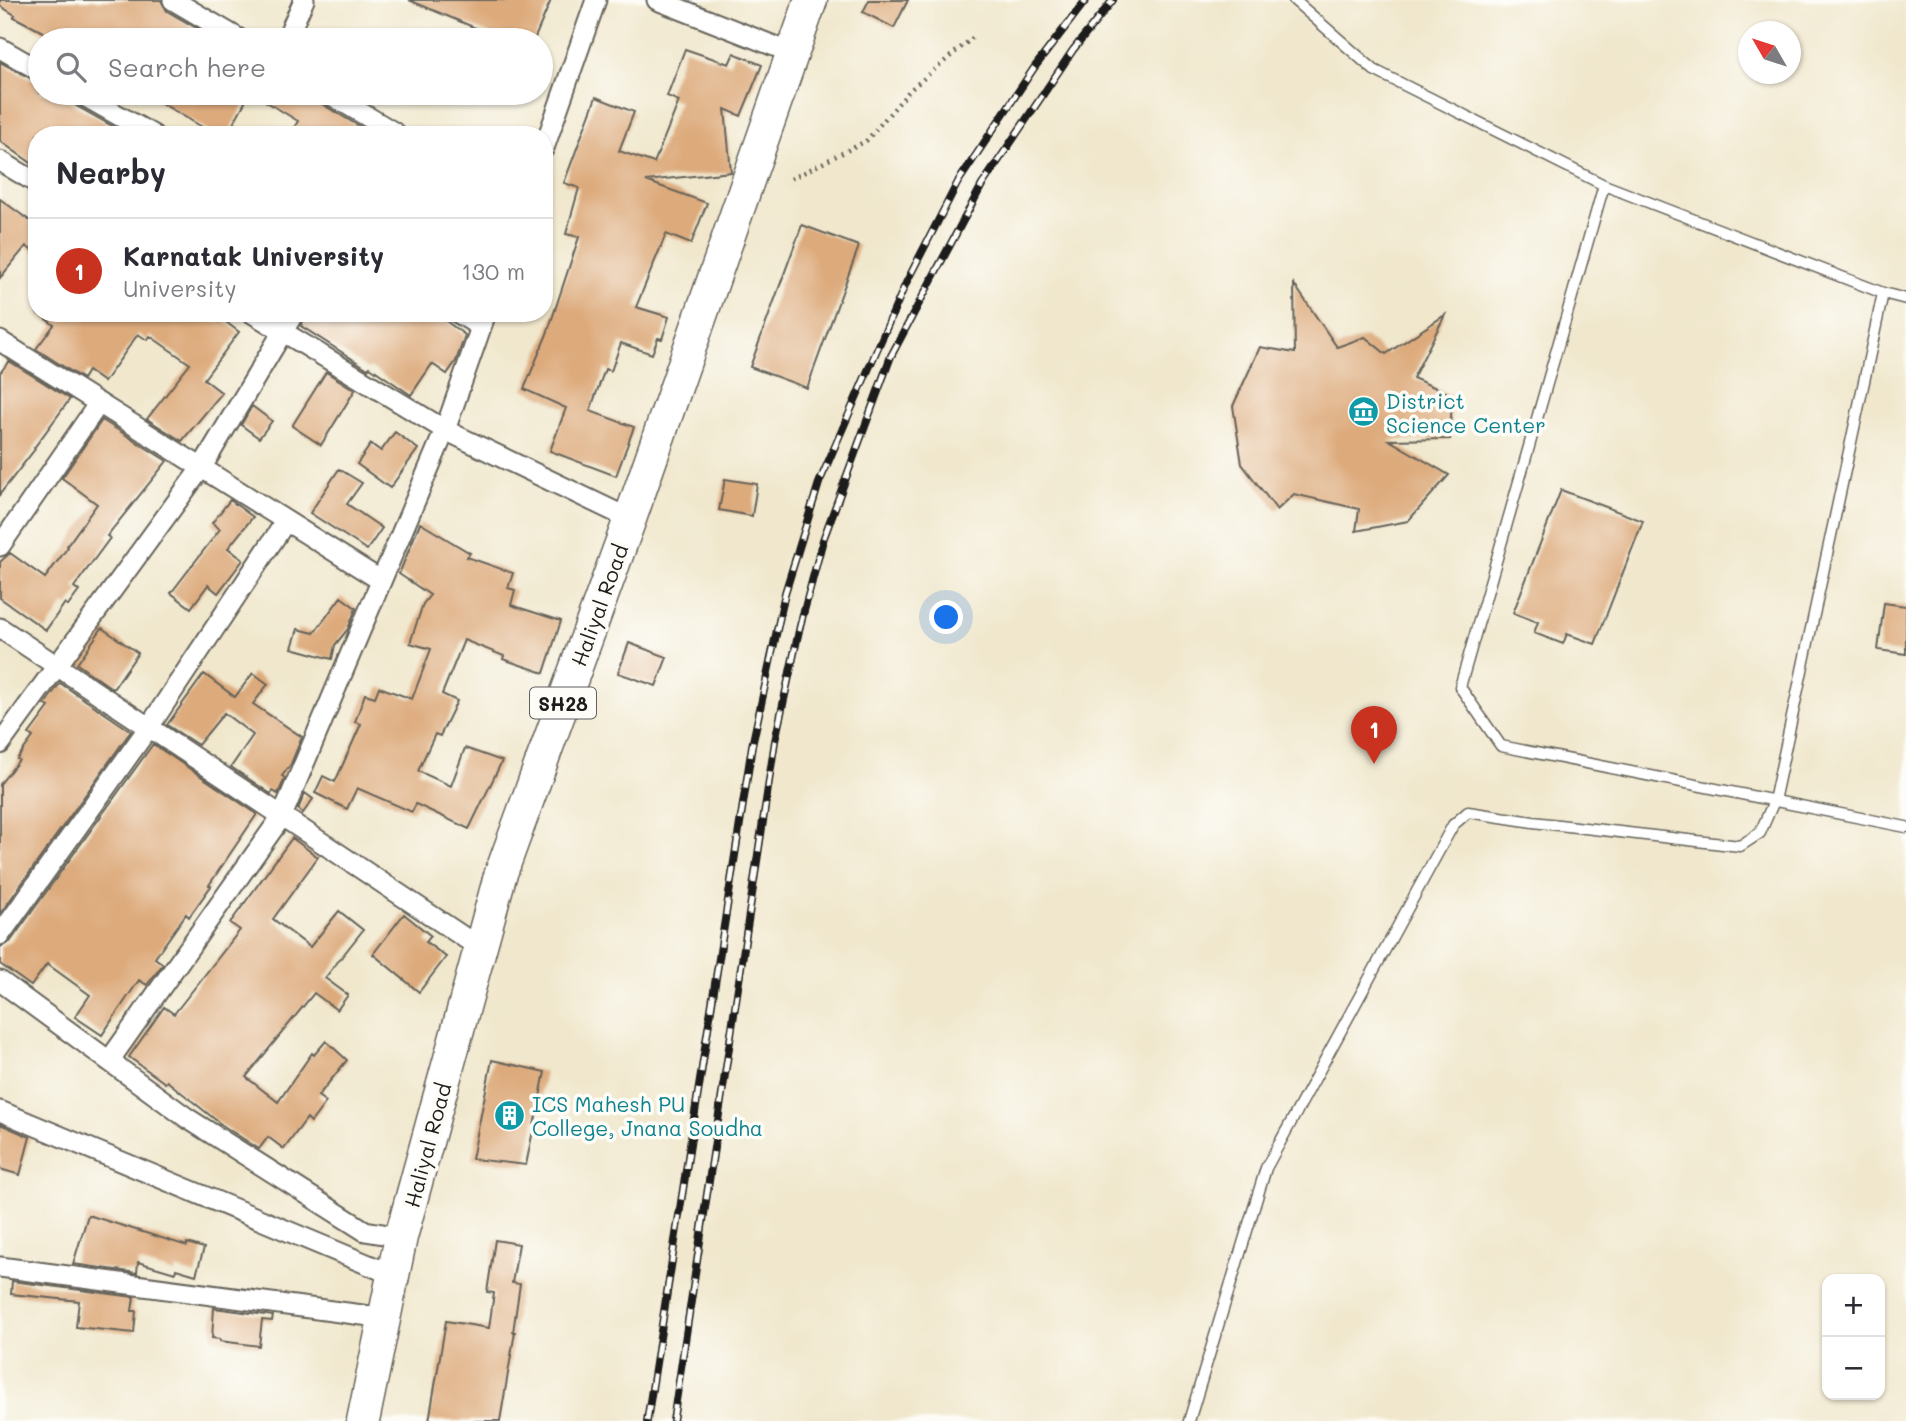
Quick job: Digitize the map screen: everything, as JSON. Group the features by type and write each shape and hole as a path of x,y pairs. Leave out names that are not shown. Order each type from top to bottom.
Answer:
{"main road":[{"name":"Haliyal Road","path":"363,1421 401,1237 500,876 630,519 811,0"}],"street":[{"path":"173,0 221,28"},
{"path":"291,28 304,0"},
{"path":"552,126 596,0"},
{"path":"657,0 792,53"},
{"path":"0,48 28,64"},
{"path":"100,105 137,126"},
{"path":"348,105 383,126"},
{"path":"0,161 28,178"},
{"path":"267,322 444,430 630,519"},
{"path":"0,744 202,467 289,322"},
{"path":"109,1061 282,816 444,430 482,322"},
{"path":"2,346 99,403 380,580"},
{"path":"0,547 99,403"},
{"path":"0,935 149,727 286,521"},
{"path":"0,628 480,948"},
{"path":"0,981 187,1118 365,1231 401,1237"},
{"path":"0,1111 393,1275"},
{"path":"0,1267 385,1318"}],"lane":[{"path":"1294,0 1374,70 1604,185 1882,293 1906,299"},
{"path":"1604,185 1460,687 1501,746 1906,827"},
{"path":"1189,1421 1266,1168 1453,825 1468,812 1740,846 1760,832 1774,801 1882,293"}],"path":[{"path":"791,179 866,141 909,90 976,34"}],"building":[{"path":"0,0 161,0 167,11 196,28 35,28 0,6"},
{"path":"409,0 551,0 539,28 476,28"},
{"path":"869,0 908,0 894,28 863,12"},
{"path":"685,49 729,64 734,53 762,65 741,116 725,109 731,172 646,181 707,203 691,244 666,234 636,307 669,317 662,339 658,338 652,354 621,343 611,371 605,369 590,411 634,427 616,476 550,451 566,408 524,389 553,322 579,237 566,234 579,188 564,183 596,97 634,112 619,151 654,163 679,101 667,96"},
{"path":"0,62 28,77 28,105 75,105 112,126 28,126 28,161 0,141"},
{"path":"165,105 243,105 232,126 201,126"},
{"path":"272,105 324,105 359,126 295,126 298,121"},
{"path":"0,199 28,219 28,247 26,246 0,278"},
{"path":"802,225 859,246 807,388 750,367"},
{"name":"District Science Center","path":"1294,284 1337,347 1365,337 1386,354 1445,315 1413,378 1452,395 1450,439 1389,440 1449,475 1408,521 1356,531 1359,509 1294,494 1277,510 1242,464 1233,406 1260,347 1295,353"},
{"path":"50,322 226,322 239,332 204,379 222,393 182,441 147,419 190,364 150,336 147,340 138,334 104,382 88,371 83,379 36,349 54,325"},
{"path":"303,322 447,322 465,335 456,361 447,374 432,364 411,395 301,326"},
{"path":"9,361 70,399 0,494 0,373"},
{"path":"326,372 355,390 321,445 292,426"},
{"path":"252,406 272,421 259,438 241,425"},
{"path":"102,420 167,461 107,536 110,538 74,587 79,591 68,606 65,603 46,630 0,598 0,562 10,553 45,578 68,547 97,504 62,478"},
{"path":"395,432 418,449 390,488 357,464 371,444 381,451"},
{"path":"339,469 362,483 347,504 382,528 367,550 310,513"},
{"path":"725,479 757,484 752,516 719,510"},
{"path":"1561,490 1643,521 1595,644 1567,634 1563,644 1534,633 1538,622 1513,613"},
{"path":"230,500 253,517 228,548 243,560 218,593 208,585 191,608 171,593 220,529 212,523"},
{"path":"420,523 470,553 467,557 513,573 508,588 515,590 511,605 561,621 544,673 503,659 504,656 464,640 442,694 457,701 440,736 435,734 418,771 451,786 465,748 502,761 469,829 416,804 412,812 357,788 347,809 315,793 323,776 335,782 361,724 355,722 365,694 375,697 379,687 412,699 431,649 410,643 423,604 430,595 399,574"},
{"path":"341,597 356,608 348,629 335,645 332,659 292,648 298,629 314,633"},
{"path":"1884,603 1906,606 1906,654 1878,650"},
{"path":"102,628 138,653 113,689 77,664"},
{"path":"629,643 667,657 656,686 618,673"},
{"path":"253,673 268,684 253,704 302,737 291,764 282,776 285,778 278,794 273,791 271,794 231,767 253,735 224,713 198,745 167,725 204,674 235,697"},
{"path":"60,683 131,731 0,914 0,784 33,737 29,734 49,707 45,704"},
{"path":"153,744 257,814 209,885 211,886 189,917 186,914 155,958 163,964 147,985 139,980 102,1035 75,1017 90,995 47,964 31,986 0,964 0,947 10,942"},
{"path":"305,793 313,799 303,813 298,809"},
{"path":"292,838 318,857 273,919 310,947 339,911 363,930 325,978 348,995 337,1010 314,993 246,1077 278,1102 312,1053 314,1055 326,1041 347,1060 318,1096 326,1102 311,1122 307,1118 284,1149 268,1137 259,1149 222,1125 167,1081 165,1083 129,1057 164,1007 174,1014 240,930 230,923"},
{"path":"404,914 431,936 426,942 446,957 419,992 373,954"},
{"name":"ICS Mahesh PU College, Jnana Soudha","path":"492,1060 545,1072 526,1165 472,1159"},
{"path":"0,1124 30,1137 20,1175 0,1169"},
{"path":"88,1215 187,1246 187,1243 204,1248 196,1275 176,1269 175,1273 138,1262 137,1273 73,1264"},
{"path":"495,1240 519,1244 512,1283 520,1284 515,1332 500,1421 429,1421 446,1321 489,1328 494,1293 487,1292"},
{"path":"12,1281 134,1297 134,1333 76,1327 79,1301 11,1294"},
{"path":"214,1308 273,1316 272,1321 262,1320 259,1346 220,1341 212,1338"}],"railway":[{"path":"647,1421 752,746 785,593 819,483 906,283 958,182 1034,68 1086,0"},
{"path":"673,1421 775,741 800,626 823,540 891,356 982,185 1073,50 1113,0"}],"place":[{"name":"District Science Center","path":"1363,412"},
{"name":"Karnatak University","path":"1374,764"},
{"name":"ICS Mahesh PU College, Jnana Soudha","path":"509,1115"}]}
